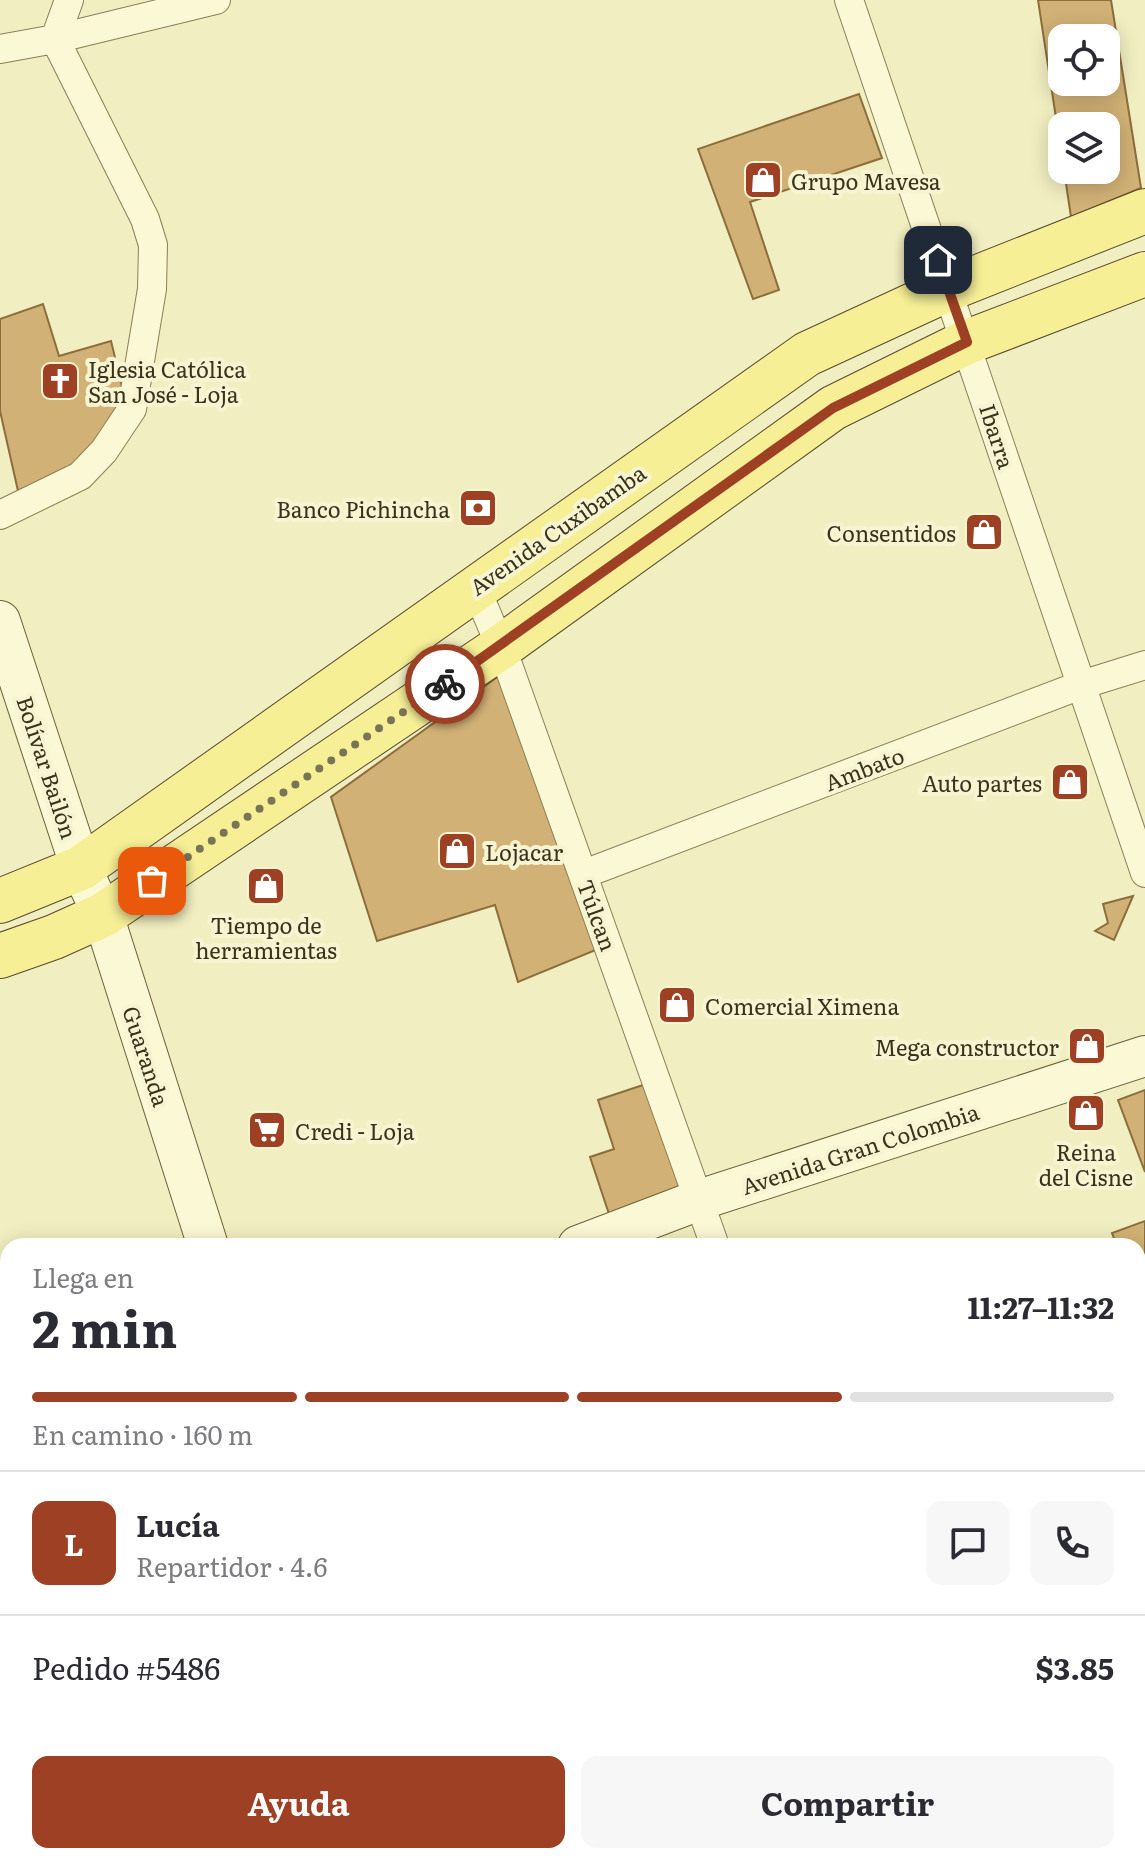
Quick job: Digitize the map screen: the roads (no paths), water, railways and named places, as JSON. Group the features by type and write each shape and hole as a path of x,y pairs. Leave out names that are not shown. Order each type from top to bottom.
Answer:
{"main road":[{"name":"Avenida Cuxibamba","path":"0,901 81,868 475,586 807,354 948,289 1145,211"},
{"path":"0,956 103,915 501,647 833,408 967,342 1145,274"}],"street":[{"path":"0,515 70,483 104,451 132,409 152,289 153,245 145,219 55,39 69,0"},
{"path":"0,49 55,39 216,0"},
{"name":"Ibarra","path":"849,0 1145,873"},
{"name":"Túlcan","path":"475,586 501,647 584,874 712,1238"},
{"name":"Bolívar Bailón","path":"0,621 81,868"},
{"name":"Ambato","path":"584,874 1081,685 1145,665"},
{"name":"Guaranda","path":"81,868 103,915 205,1238"},
{"name":"Avenida Gran Colombia","path":"599,1238 699,1200 1145,1056"}],"place":[{"name":"Grupo Mavesa","path":"763,180"},
{"name":"Iglesia Católica San José - Loja","path":"60,381"},
{"name":"Banco Pichincha","path":"478,508"},
{"name":"Consentidos","path":"984,532"},
{"name":"Auto partes","path":"1070,782"},
{"name":"Lojacar","path":"457,851"},
{"name":"Tiempo de herramientas","path":"266,886"},
{"name":"Comercial Ximena","path":"677,1005"},
{"name":"Mega constructor","path":"1087,1046"},
{"name":"Reina del Cisne","path":"1086,1113"},
{"name":"Credi - Loja","path":"267,1130"}]}
